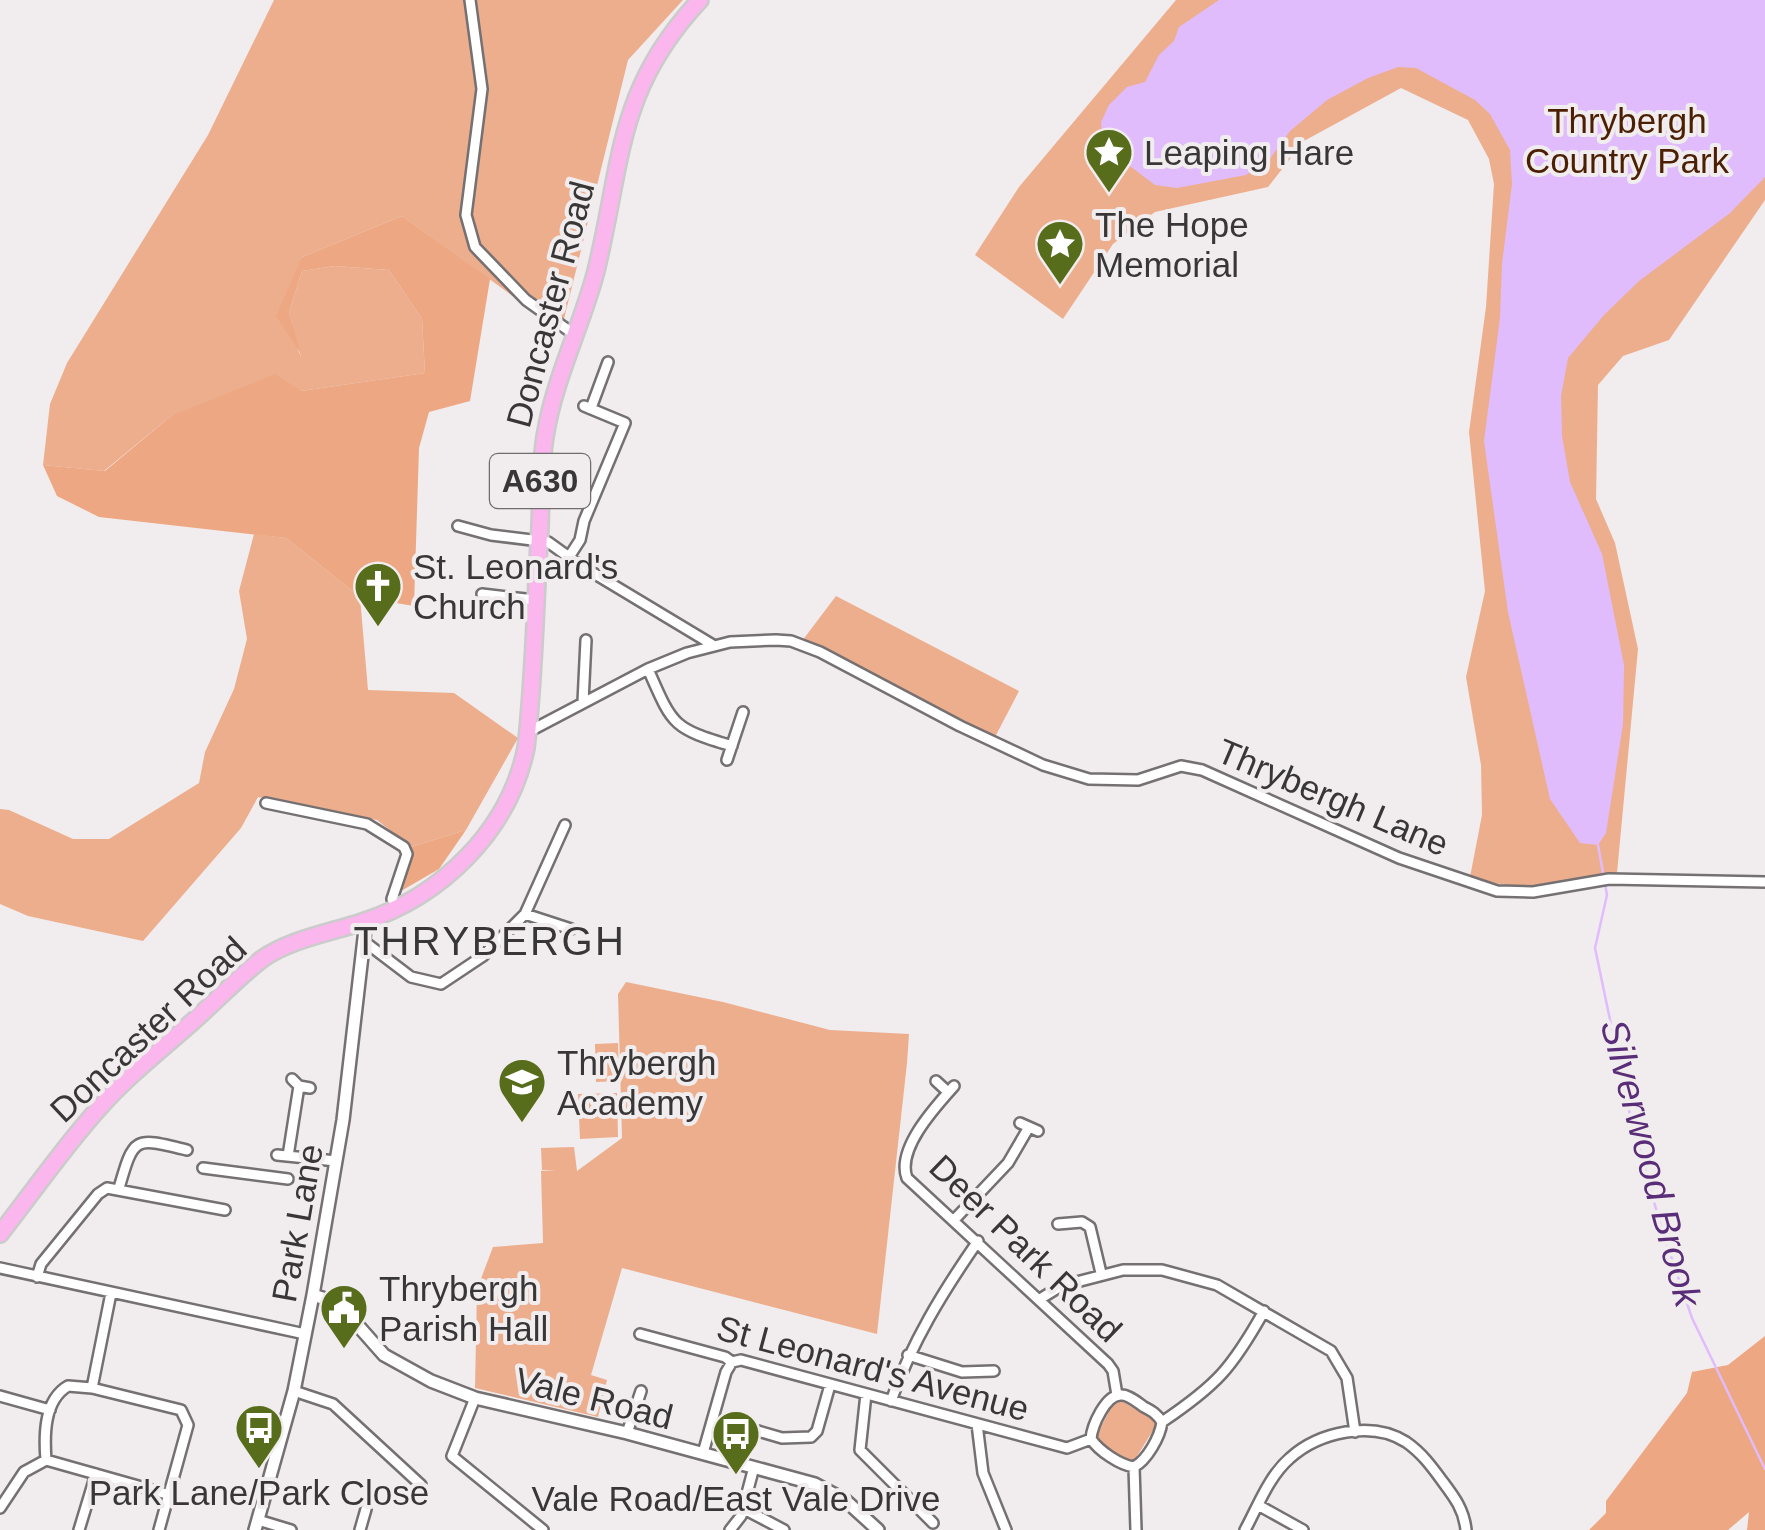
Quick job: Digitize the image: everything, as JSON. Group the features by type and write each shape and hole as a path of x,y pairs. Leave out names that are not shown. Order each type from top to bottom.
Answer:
{"main road":[{"name":"Doncaster Road","path":"0,1234 101,1106 247,972 278,950 366,921 428,892 476,848 516,779 528,732 540,476 556,386 596,270 637,91 657,53 700,0"}],"street":[{"path":"470,0 482,88 466,216 475,247 526,300 575,335"},
{"path":"569,558 580,540 584,521 626,421 588,407 608,362"},
{"path":"458,526 556,546 569,558 713,645"},
{"path":"482,594 535,600"},
{"name":"Thrybergh Lane","path":"713,645 762,639 791,641 1043,765 1089,780 1124,782 1170,767 1202,770 1399,858 1497,891 1533,892 1609,879 1765,882"},
{"path":"582,702 586,640"},
{"path":"528,732 648,670 713,645"},
{"path":"648,670 677,726 732,746"},
{"path":"727,760 743,712"},
{"path":"266,803 367,824 404,847 406,854 392,899"},
{"path":"365,942 411,977 440,984 482,956 525,914 566,826"},
{"path":"525,914 571,929"},
{"name":"Park Lane","path":"256,1525 294,1391 313,1296 336,1161 366,921"},
{"name":"Deer Park Road","path":"936,1081 951,1089 920,1129 904,1161 908,1178 1108,1364 1117,1395"},
{"path":"203,1168 284,1178 282,1156 301,1084"},
{"path":"954,1220 1008,1164 1029,1127"},
{"path":"119,1188 128,1154 137,1145 153,1142 186,1150"},
{"path":"282,1156 336,1161"},
{"path":"37,1276 42,1264 107,1188 224,1210"},
{"path":"1058,1224 1082,1222 1090,1227 1100,1274"},
{"path":"891,1401 908,1355 938,1300 978,1242"},
{"path":"0,1268 305,1334"},
{"path":"1040,1299 1052,1290 1100,1274 1142,1269 1180,1273 1217,1284 1332,1351 1347,1378 1355,1432"},
{"path":"92,1388 111,1294"},
{"name":"Vale Road","path":"313,1296 338,1302 374,1347 394,1363 475,1398 627,1434 831,1491 878,1530"},
{"path":"1162,1422 1219,1379 1236,1360 1264,1311"},
{"name":"St Leonard's Avenue","path":"640,1334 726,1357 732,1362 741,1360 1066,1448 1090,1439"},
{"path":"908,1355 962,1372 994,1372"},
{"path":"703,1454 732,1362"},
{"path":"758,1431 782,1438 812,1438 818,1431 830,1384"},
{"path":"46,1460 44,1440 50,1410 61,1390 76,1385 176,1408 185,1414 188,1425 159,1530"},
{"path":"294,1391 333,1404 422,1486"},
{"path":"627,1434 641,1391"},
{"path":"866,1394 860,1450 934,1522"},
{"path":"1117,1395 1158,1414 1162,1422 1162,1430 1142,1463 1134,1467 1090,1439 1110,1398 1117,1395"},
{"path":"0,1396 50,1410"},
{"path":"475,1398 452,1456 542,1530"},
{"path":"977,1424 983,1473 1006,1530"},
{"path":"1245,1530 1276,1472 1292,1456 1321,1438 1355,1432 1394,1436 1420,1453 1460,1505 1466,1530"},
{"path":"0,1508 24,1472 46,1460 170,1494"},
{"path":"1134,1467 1136,1530"},
{"path":"730,1530 744,1509 754,1468"},
{"path":"80,1530 96,1474"},
{"path":"1258,1505 1303,1530"},
{"path":"744,1509 784,1530"},
{"path":"360,1530 366,1510"},
{"path":"256,1525 291,1530"}],"green space":[{"path":"274,0 683,0 628,60 561,331 402,216 302,257 285,318 301,357 289,312 302,271 335,266 389,270 422,319 425,373 171,416 104,471 43,465 50,404 67,363 208,135"},
{"name":"Thrybergh Country Park","path":"1176,0 1765,0 1765,200 1669,340 1623,356 1598,385 1596,499 1615,543 1638,649 1617,873 1527,886 1470,877 1482,815 1481,765 1466,677 1485,591 1469,432 1486,307 1494,184 1489,159 1468,120 1401,88 1304,141 1268,187 1155,212 1113,244 1063,319 975,255 1019,187"},
{"path":"254,534 286,538 360,597 368,690 454,693 518,738 466,830 411,847 377,820 258,797 241,828 143,941 28,916 0,904 0,809 73,839 109,839 199,783 205,752 234,689 247,639 239,591"},
{"path":"836,596 1019,691 995,737 802,641"},
{"path":"626,982 830,1030 909,1034 877,1334 622,1268 591,1375 607,1380 598,1417 475,1388 477,1289 493,1247 543,1243 541,1171 556,1170 542,1170 541,1148 574,1147 577,1171 622,1138 618,994"},
{"path":"618,1043 619,1081 596,1082 595,1044"},
{"path":"617,1093 618,1137 580,1139 578,1094"},
{"path":"1120,1400 1157,1424 1134,1461 1097,1441 1114,1402"}],"shaded area":[{"name":"Thrybergh Country Park","path":"1219,0 1765,0 1765,177 1730,213 1639,281 1568,358 1561,396 1562,436 1570,482 1602,554 1624,665 1623,724 1606,833 1598,845 1580,843 1550,799 1508,612 1484,441 1512,184 1510,150 1490,114 1475,100 1416,68 1398,67 1327,100 1290,131 1269,160 1246,175 1177,188 1155,185 1110,151 1102,137 1101,122 1109,105 1127,87 1145,82 1159,55 1174,41 1179,27"},
{"path":"402,216 490,279 470,401 429,412 419,448 414,606 360,597 286,538 99,517 57,496 43,465 105,471 171,416 275,374 301,391 425,373 422,319 389,270 335,266 302,271 289,312 301,354 276,316 302,257"},
{"path":"466,830 439,869 401,891 411,847"},
{"path":"1765,1336 1765,1530 1747,1530 1749,1512 1728,1530 1589,1530 1606,1513 1606,1501 1687,1393 1692,1372 1728,1365"}],"waterway":[{"name":"Silverwood Brook","path":"1598,845 1607,895 1595,948 1630,1115 1661,1227 1692,1318 1765,1469"}],"place":[{"name":"Leaping Hare","path":"1109,194"},
{"name":"The Hope Memorial","path":"1060,286"},
{"name":"St. Leonard's Church","path":"378,628"},
{"name":"Thrybergh Academy","path":"522,1124"},
{"name":"Thrybergh Parish Hall","path":"344,1350"},
{"name":"Park Lane/Park Close","path":"259,1470"},
{"name":"Vale Road/East Vale Drive","path":"736,1476"}],"district":[{"name":"THRYBERGH","path":"490,941"}]}
